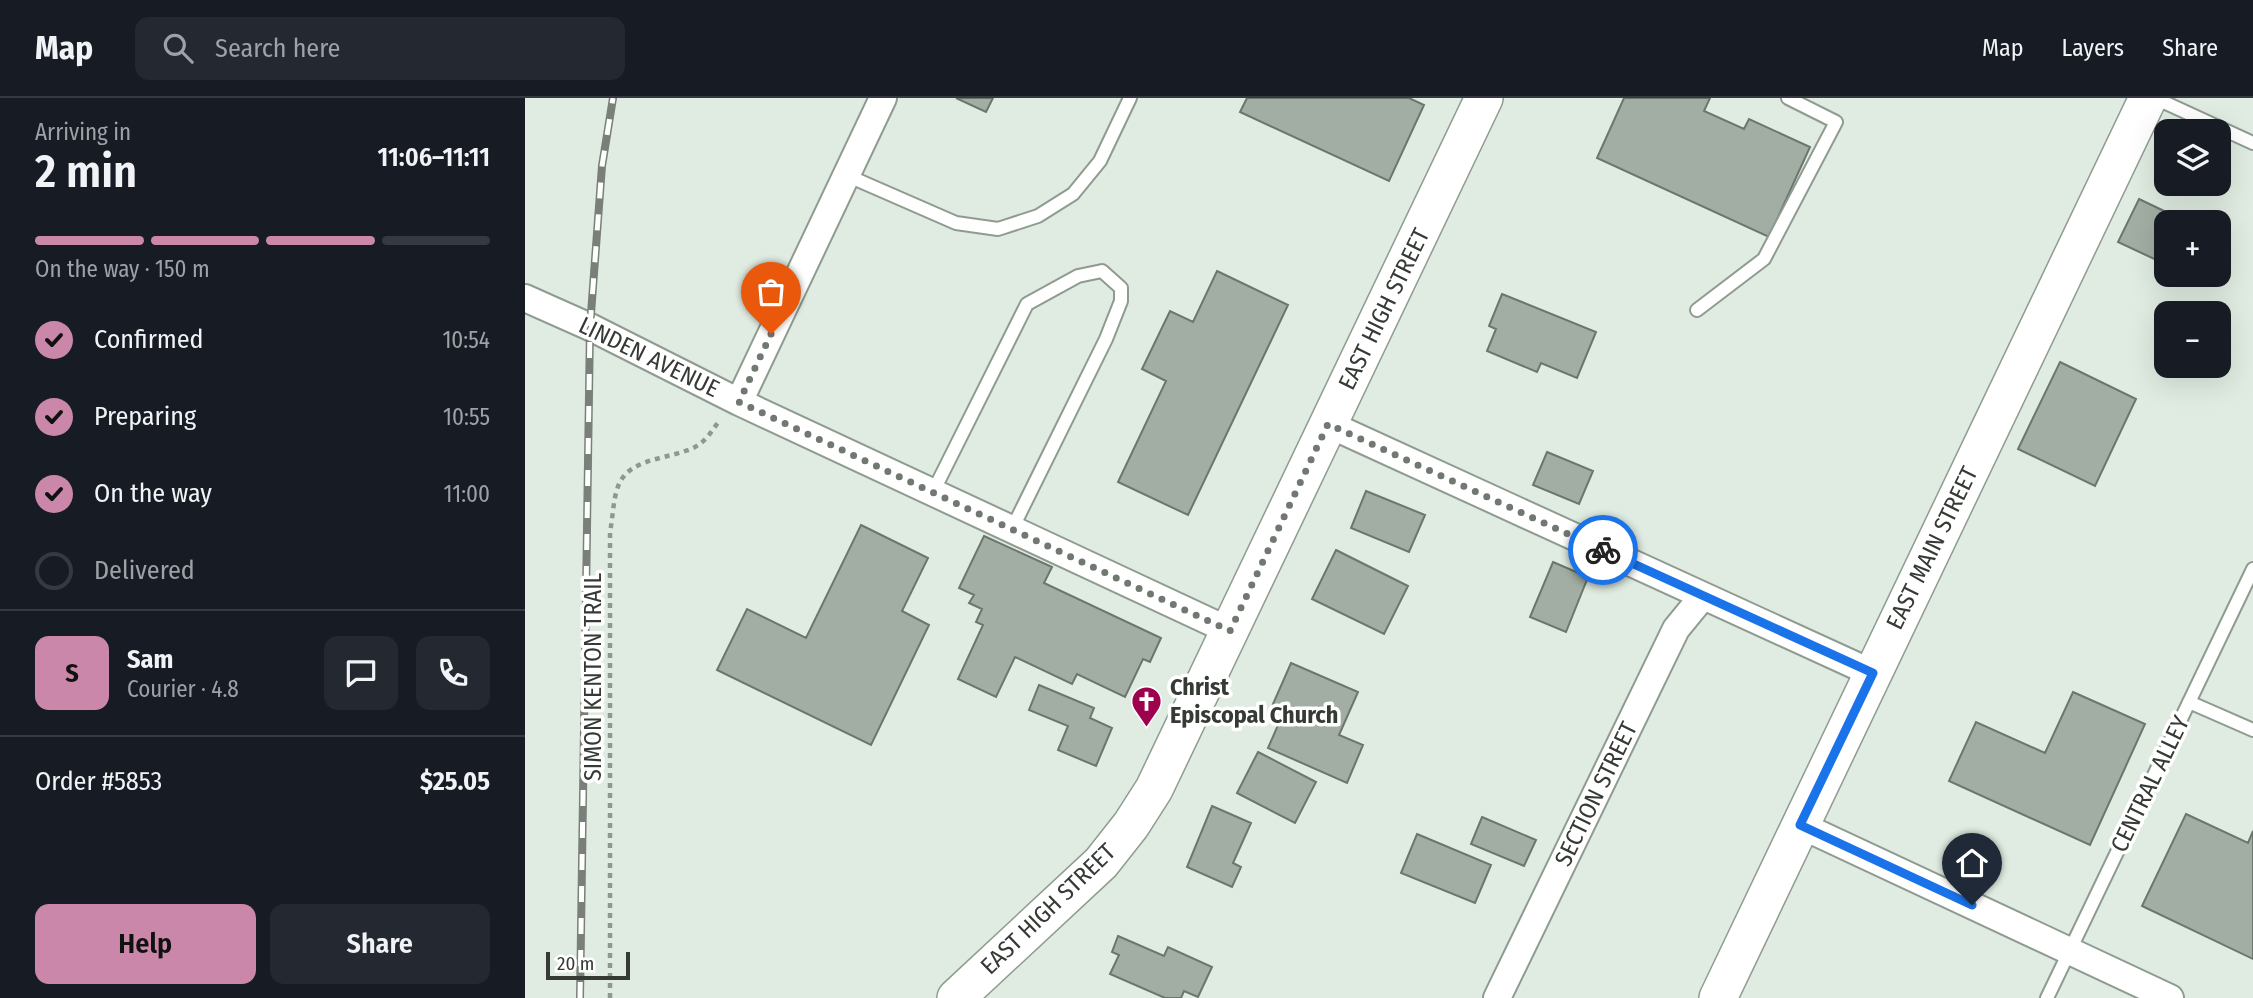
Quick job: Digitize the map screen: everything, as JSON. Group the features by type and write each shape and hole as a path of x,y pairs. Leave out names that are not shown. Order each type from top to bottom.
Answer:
{"street":[{"path":"730,410 883,98"},
{"name":"EAST HIGH STREET","path":"956,998 1101,863 1131,825 1154,789 1484,98"},
{"name":"EAST MAIN STREET","path":"1718,998 2148,98"},
{"name":"LINDEN AVENUE","path":"525,298 590,327 730,410 933,492 1230,631"},
{"path":"1328,424 1873,673"},
{"name":"SECTION STREET","path":"1497,998 1676,629 1703,596"},
{"path":"1800,825 2170,998"}],"lane":[{"path":"846,175 956,223 998,229 1038,216 1073,194 1100,161 1131,98"},
{"path":"1697,310 1764,258 1836,122 1788,98"},
{"path":"2155,98 2253,143"},
{"path":"933,492 1027,304 1078,276 1102,271 1121,288 1121,301 1106,339 1012,529"},
{"name":"CENTRAL ALLEY","path":"2047,998 2253,569"},
{"path":"2189,702 2253,730"}],"path":[{"name":"SIMON KENTON TRAIL","path":"610,998 610,532 618,487 623,477 633,468 695,447 709,436 730,410"}],"building":[{"path":"956,98 993,98 986,112"},
{"path":"1247,98 1409,98 1424,105 1389,181 1240,112"},
{"path":"1624,98 1710,98 1704,111 1744,129 1749,119 1810,147 1769,237 1597,158"},
{"path":"2139,199 2162,210 2154,210 2154,259 2118,242"},
{"path":"1217,271 1288,305 1188,515 1118,482 1166,381 1142,369 1170,311 1193,322"},
{"path":"1502,294 1596,332 1577,378 1541,363 1537,372 1487,351 1496,329 1489,326"},
{"path":"2060,362 2136,399 2095,486 2018,449"},
{"path":"1547,452 1593,471 1579,504 1533,485"},
{"path":"1366,491 1425,515 1409,552 1351,528"},
{"path":"861,525 928,558 902,611 929,625 871,745 717,670 747,609 806,638"},
{"path":"984,536 1052,567 1044,583 1161,638 1150,662 1143,659 1125,697 1077,674 1072,684 1015,657 996,697 958,679 983,625 976,622 982,609 969,603 974,595 959,588"},
{"path":"1336,550 1408,586 1384,634 1312,599"},
{"path":"1553,562 1588,577 1566,632 1530,617"},
{"path":"1291,663 1358,692 1339,735 1363,745 1347,783 1268,748 1285,709 1273,704"},
{"path":"1039,685 1094,708 1090,718 1112,728 1096,766 1058,750 1068,726 1029,710"},
{"path":"2073,692 2145,724 2090,845 1949,781 1976,722 2045,753"},
{"path":"1258,752 1316,782 1295,823 1237,793"},
{"path":"1212,806 1251,823 1233,863 1241,867 1232,887 1187,867"},
{"path":"2186,814 2248,843 2253,831 2253,959 2142,906"},
{"path":"1482,817 1536,840 1524,866 1471,844"},
{"path":"1417,834 1491,865 1475,903 1401,873"},
{"path":"1118,936 1164,956 1168,947 1212,967 1198,997 1184,991 1181,998 1165,998 1110,974 1119,955 1112,952"}],"railway":[{"path":"580,998 590,327 602,166 613,98"}],"way so far":[{"path":"771,334 739,402 1230,631 1328,424 1603,550"}],"place":[{"name":"Christ Episcopal Church","path":"1147,728"}],"route":[{"path":"1603,550 1873,673 1800,825 1972,905"}]}
